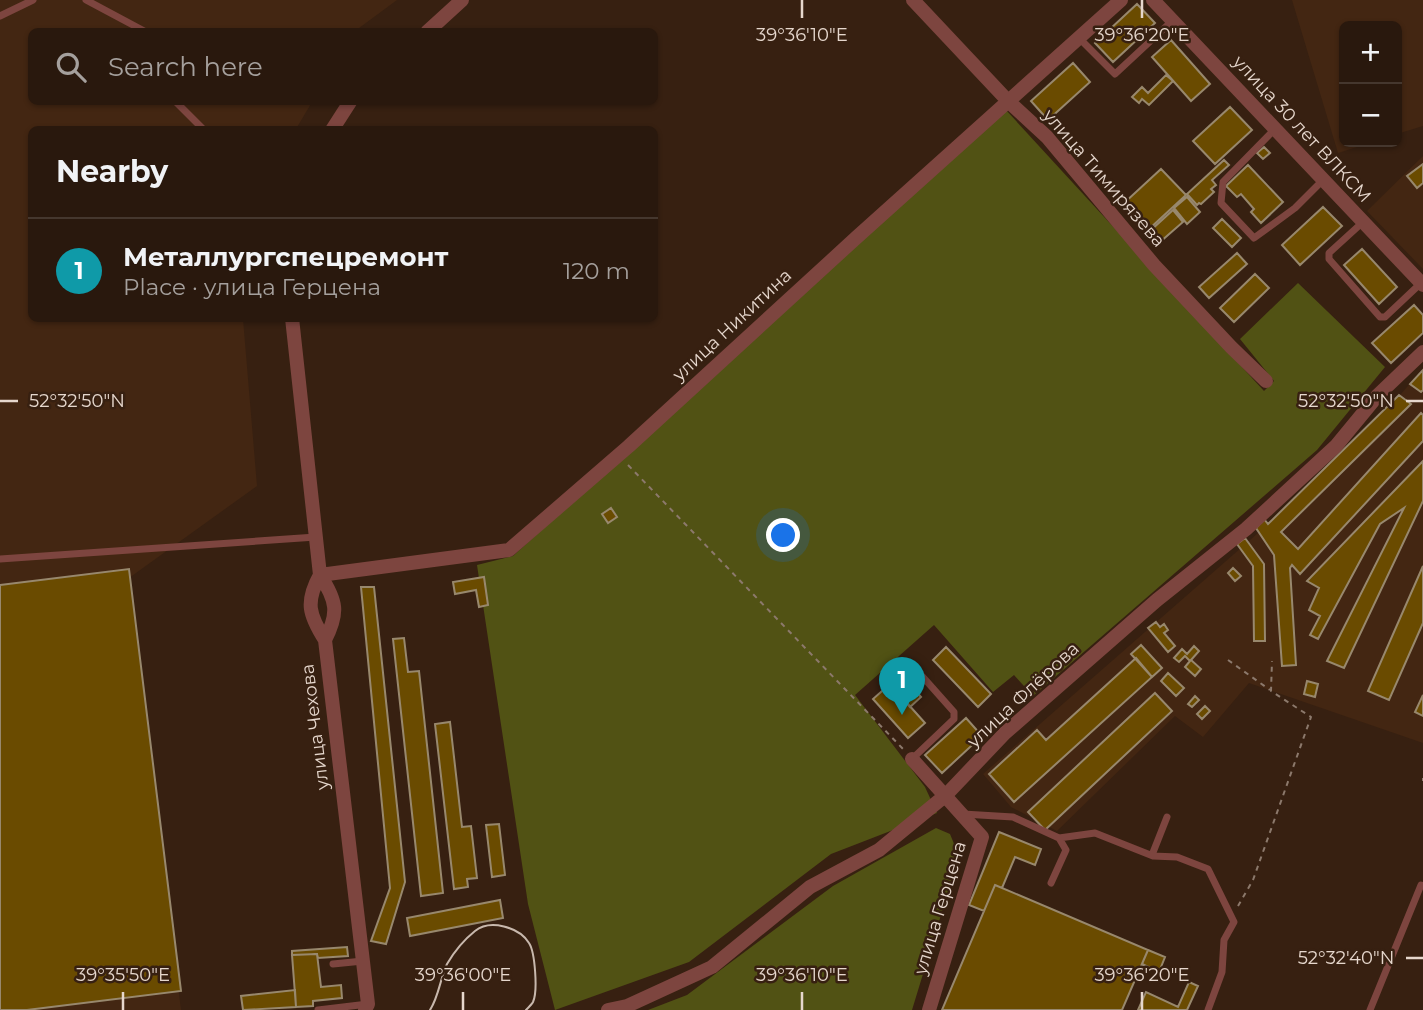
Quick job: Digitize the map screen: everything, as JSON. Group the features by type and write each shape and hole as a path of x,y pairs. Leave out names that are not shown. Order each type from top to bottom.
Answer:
{"street":[{"path":"431,28 462,0"},
{"name":"улица Тимирязева","path":"914,0 1008,101 1047,137 1154,265 1266,381"},
{"name":"улица Никитина","path":"320,575 509,550 1122,0"},
{"name":"улица 30 лет ВЛКСМ","path":"1153,0 1422,284"},
{"path":"335,126 348,105"},
{"name":"улица Чехова","path":"292,322 320,575 331,592 335,620 325,640 363,961 366,1007"},
{"name":"улица Флёрова","path":"608,1010 627,1006 712,967 810,887 879,850 946,795 1006,733 1157,600 1246,529 1336,446 1378,395 1423,352"},
{"path":"320,575 310,594 312,621 325,640"},
{"name":"улица Герцена","path":"912,759 982,837 929,1010"}],"lane":[{"path":"0,16 33,0"},
{"path":"86,0 138,28"},
{"path":"1079,37 1115,74 1172,21"},
{"path":"179,105 200,126"},
{"path":"1275,129 1223,183 1221,203 1254,238 1296,208 1323,180"},
{"path":"1363,222 1329,253 1329,259 1380,317 1385,317 1422,284"},
{"path":"0,559 316,537"},
{"path":"912,759 954,719 954,712 922,676"},
{"path":"963,814 1013,817 1059,838 1095,833 1152,855 1177,857 1208,869 1234,922 1224,940 1222,972 1208,1010"},
{"path":"1152,855 1167,817"},
{"path":"1051,883 1066,850 1059,838"},
{"path":"1370,1010 1421,885"},
{"path":"332,964 363,961"},
{"path":"318,1010 366,1007"}],"path":[{"path":"618,455 912,759"},
{"path":"1227,660 1311,717 1253,880 1232,916"},
{"path":"1270,691 1272,661"}],"shaded area":[{"path":"0,0 397,0 359,28 28,28 28,105 310,105 298,126 28,126 28,322 243,322 257,486 129,578 181,1010 0,1010"},
{"path":"1292,0 1423,0 1423,126 1402,132 1402,21 1339,21 1339,147 1357,147 1338,153"},
{"path":"1006,110 1264,391 1274,381 1240,339 1298,283 1385,367 1317,450 1033,696 1014,675 993,692 934,625 855,695 925,787 937,813 831,854 689,962 555,1010 528,904 477,565 513,556"},
{"path":"1423,156 1423,269 1367,211"},
{"path":"1423,369 1423,743 1249,683 1203,737 1175,716 1057,831 1011,807 983,774 1346,456"},
{"path":"936,828 950,834 959,856 912,1010 648,1010 687,995 833,886"}],"building":[{"path":"1137,4 1155,23 1113,62 1095,43"},
{"path":"1171,40 1210,84 1191,101 1152,57"},
{"path":"1073,63 1090,82 1048,120 1031,101"},
{"path":"1166,75 1173,81 1149,105 1142,99 1139,103 1132,97 1142,87 1148,93"},
{"path":"1230,107 1252,130 1215,164 1193,141"},
{"path":"1264,147 1270,153 1263,159 1257,153"},
{"path":"1224,160 1229,165 1212,180 1216,185 1211,189 1214,192 1197,205 1187,194"},
{"path":"1423,164 1423,183 1417,188 1407,176"},
{"path":"1248,165 1283,202 1261,223 1251,212 1254,209 1241,194 1237,197 1226,186"},
{"path":"1161,169 1186,195 1148,230 1123,204"},
{"path":"1187,197 1200,212 1187,224 1174,208"},
{"path":"1323,207 1342,226 1300,265 1282,245"},
{"path":"1173,210 1183,222 1160,242 1150,231"},
{"path":"1222,219 1241,238 1232,247 1213,228"},
{"path":"1362,249 1397,287 1379,304 1344,265"},
{"path":"1237,253 1247,264 1209,298 1199,287"},
{"path":"1255,274 1269,288 1234,322 1220,308"},
{"path":"1414,305 1423,315 1423,333 1391,363 1372,343"},
{"path":"1423,370 1423,390 1421,392 1410,384"},
{"path":"1399,395 1411,404 1281,532 1298,549 1421,413 1423,415 1423,441 1300,574 1292,565 1290,568 1296,665 1282,666 1274,555 1256,528 1264,519 1268,524"},
{"path":"1423,461 1423,501 1344,668 1327,661 1404,508 1380,524 1318,639 1310,635 1320,616 1309,610 1319,588 1307,581"},
{"path":"611,508 617,517 608,523 602,514"},
{"path":"1245,538 1264,564 1265,641 1254,641 1253,566 1237,544"},
{"path":"1423,566 1423,623 1389,700 1368,691"},
{"path":"1233,568 1241,576 1235,581 1228,573"},
{"path":"129,569 181,991 27,1010 0,1010 0,585"},
{"path":"484,577 488,605 479,607 476,590 455,594 453,582"},
{"path":"361,587 374,587 405,882 386,944 371,941 390,888"},
{"path":"1156,622 1160,627 1164,624 1168,630 1164,633 1175,646 1168,652 1148,628"},
{"path":"404,638 408,672 419,671 443,893 421,896 393,639"},
{"path":"1141,645 1162,668 1152,677 1131,654"},
{"path":"1194,646 1199,651 1191,660 1201,669 1195,676 1185,667 1190,661 1185,656 1179,662 1174,658 1182,649 1187,654"},
{"path":"946,647 991,694 978,707 933,660"},
{"path":"1136,658 1152,677 1014,802 989,774 1037,730 1046,740"},
{"path":"1168,673 1184,688 1176,696 1161,681"},
{"path":"901,674 921,697 910,707 890,684"},
{"path":"1307,681 1318,684 1315,697 1304,694"},
{"path":"890,684 925,723 908,738 873,699"},
{"path":"1155,693 1172,711 1045,830 1028,812"},
{"path":"1423,695 1423,716 1415,712"},
{"path":"1195,696 1199,700 1192,707 1188,704"},
{"path":"1205,706 1210,711 1202,719 1197,714"},
{"path":"966,718 982,736 942,773 925,755"},
{"path":"450,722 462,827 471,826 477,878 467,879 468,887 454,889 435,724"},
{"path":"499,824 505,875 492,877 486,825"},
{"path":"999,832 1041,849 1035,865 1015,857 1002,888 995,885 984,911 969,905"},
{"path":"995,885 1148,950 1122,1010 942,1010"},
{"path":"500,900 503,918 410,936 407,918"},
{"path":"347,947 348,956 318,958 317,954 292,955 292,951"},
{"path":"1148,950 1165,957 1159,972 1142,964"},
{"path":"317,954 321,987 341,985 342,998 313,1001 313,1006 296,1007 292,955"},
{"path":"1189,982 1198,986 1187,1010 1138,1010 1146,992 1178,1007"},
{"path":"295,990 296,1007 243,1010 241,996"}],"tram line":[{"path":"430,1010 447,964 456,950 481,927 496,925 518,933 531,948 536,981 533,1002 526,1010"}],"place":[{"name":"Металлургспецремонт","path":"902,715"}]}
